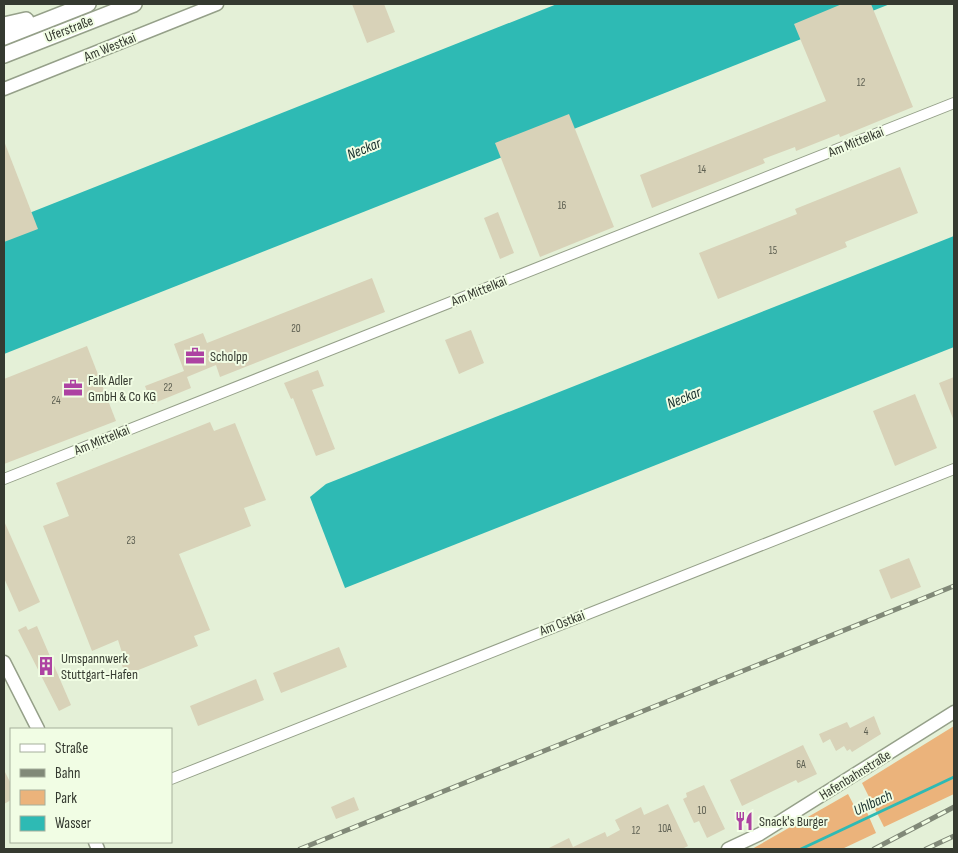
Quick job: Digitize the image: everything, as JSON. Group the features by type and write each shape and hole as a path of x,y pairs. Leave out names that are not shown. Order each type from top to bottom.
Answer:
{"highway":[{"name":"Uferstraße","path":"4,37 88,4"},
{"name":"Uferstraße","path":"4,55 134,4"},
{"path":"4,25 24,19 40,23"}],"main road":[{"name":"Am Westkai","path":"4,90 217,4"},
{"path":"4,662 37,728"},
{"name":"Hafenbahnstraße","path":"728,849 760,834 954,712"}],"street":[{"name":"Am Mittelkai","path":"4,479 954,103"},
{"name":"Am Ostkai","path":"172,779 954,469"}],"green space":[{"path":"954,726 954,794 884,827 862,783"},
{"path":"848,794 858,813 866,810 876,833 842,849 752,849"}],"water":[{"name":"Neckar","path":"557,4 890,4 4,354 4,223"},
{"name":"Neckar","path":"954,236 954,347 345,588 310,497 326,484"}],"building":[{"path":"352,4 384,4 395,32 367,43"},
{"path":"842,4 871,4 913,107 840,137 839,134 796,151 795,147 763,159 765,163 652,208 640,175 826,101 794,24"},
{"path":"569,114 614,227 540,257 495,143"},
{"path":"4,141 38,229 4,242"},
{"path":"900,167 918,213 845,242 847,247 718,299 699,253 797,214 795,209"},
{"path":"498,212 514,253 500,259 484,218"},
{"path":"372,278 385,312 220,377 216,365 187,377 191,388 152,404 145,386 184,371 174,344 203,333 207,343"},
{"path":"471,330 484,363 459,374 445,340"},
{"path":"87,346 116,421 4,464 4,379"},
{"path":"318,370 324,386 312,390 335,449 316,456 293,398 291,399 284,383"},
{"path":"954,377 954,421 939,383"},
{"path":"915,394 937,448 895,466 873,411"},
{"path":"210,422 214,431 235,423 266,500 244,508 251,526 179,554 210,630 194,636 198,646 126,675 121,663 125,662 118,640 92,651 43,526 69,516 56,483"},
{"path":"4,521 40,602 19,612 4,578"},
{"path":"909,558 921,587 891,599 879,570"},
{"name":"Umspannwerk Stuttgart-Hafen","path":"26,626 28,630 37,626 71,705 59,711 18,630"},
{"path":"339,647 347,667 281,693 273,673"},
{"path":"256,679 264,700 198,726 190,706"},
{"path":"874,716 881,734 852,752 850,749 847,751 844,746 836,751 830,739 823,743 819,734 847,722 850,728"},
{"path":"803,745 817,774 798,783 796,780 742,806 730,780"},
{"path":"4,770 10,782 10,801 4,804"},
{"path":"704,785 725,829 707,838 699,821 694,823 683,799 687,797 686,793"},
{"path":"354,797 359,810 336,819 331,807"},
{"path":"668,804 688,846 682,849 547,849 569,838 573,847 605,832 607,837 620,830 615,820 641,807 644,815"}],"waterway":[{"name":"Uhlbach","path":"801,849 954,777"}],"railway":[{"path":"300,849 954,586"},
{"path":"874,849 954,807"},
{"path":"926,849 954,836"}],"place":[{"name":"Scholpp","path":"195,356"},
{"name":"Falk Adler GmbH & Co KG","path":"73,388"},
{"name":"Umspannwerk Stuttgart-Hafen","path":"46,666"},
{"name":"Snack's Burger","path":"744,821"}]}
